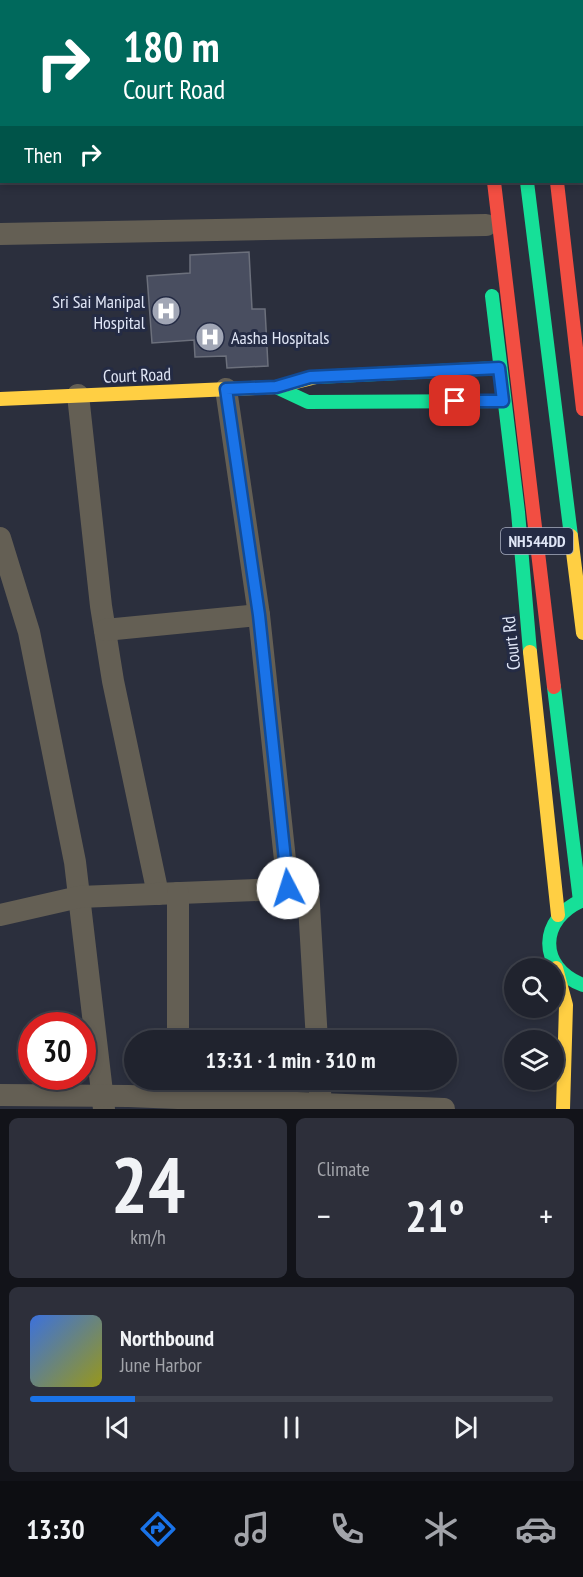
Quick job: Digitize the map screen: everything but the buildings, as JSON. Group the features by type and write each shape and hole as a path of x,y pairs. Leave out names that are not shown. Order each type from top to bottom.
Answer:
{"main road":[{"name":"Court Rd","path":"483,183 499,368 518,512 522,575 558,915"},
{"name":"NH544DD","path":"494,183 581,901"},
{"name":"NH544DD","path":"527,183 583,633"},
{"path":"557,183 583,409"},
{"name":"Court Road","path":"0,399 276,387 310,377 499,368"},
{"name":"Court Road","path":"276,387 308,402 503,401"},
{"path":"551,958 548,940 551,926 568,906 581,901"},
{"path":"564,976 583,985"},
{"path":"562,1109 566,1005 564,998"}],"street":[{"path":"0,234 486,225"},
{"path":"226,389 259,615 288,888"},
{"path":"78,395 113,681 168,893 177,1030"},
{"path":"0,538 29,632 75,862 103,1102"},
{"path":"105,630 259,615"},
{"path":"0,915 79,897 308,888 316,1030"},
{"path":"320,1090 321,1103"},
{"path":"0,1095 103,1102 178,1096 444,1109"}],"traffic: fast":[{"path":"527,183 571,536"},
{"path":"492,296 518,512 530,652"},
{"path":"316,377 499,368"},
{"path":"276,387 308,402 503,401"},
{"path":"554,687 580,901"},
{"path":"583,900 568,908 558,918 549,943 551,955 557,967 568,977 583,985"}],"traffic: slow":[{"path":"0,399 276,387 316,377"},
{"path":"571,536 583,633"},
{"path":"530,652 558,915"},
{"path":"563,1109 566,1005 564,998"}],"traffic: jam":[{"path":"494,183 554,687"},
{"path":"557,183 583,409"}],"place":[{"name":"Sri Sai Manipal Hospital","path":"166,311"},
{"name":"Aasha Hospitals","path":"210,337"}],"route":[{"path":"288,888 259,615 226,389 276,387 310,377 499,368 503,401 455,401"}]}
